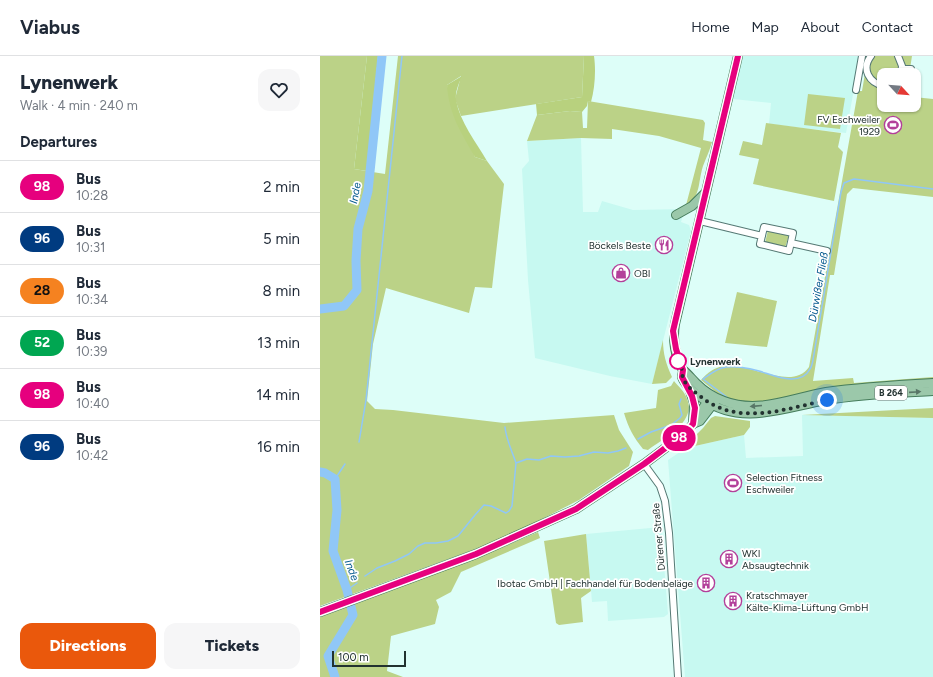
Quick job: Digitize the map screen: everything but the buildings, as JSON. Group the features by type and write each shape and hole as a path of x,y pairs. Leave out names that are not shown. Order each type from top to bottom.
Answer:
{"main road":[{"path":"693,424 694,403 689,387 682,377 683,370 676,349 673,331 738,56"},
{"path":"676,215 692,206 706,192"},
{"path":"683,370 688,373 712,400"},
{"name":"B 264","path":"712,400 750,407 774,404 826,392 880,386 933,383"},
{"path":"689,387 712,400"},
{"name":"B 264","path":"712,400 729,411 750,415 827,400 882,394 933,391"},
{"path":"320,612 476,554 535,529 583,504 644,464 684,434 693,424 700,421 712,400"}],"street":[{"path":"862,56 869,78 877,83"},
{"path":"856,90 864,64 870,56"},
{"path":"898,56 902,63 902,68"},
{"path":"700,221 762,236"},
{"path":"764,227 794,233 789,251 760,244 762,236 764,227"},
{"path":"791,243 827,252"},
{"name":"Dürener Straße","path":"644,464 660,486 665,501 669,533 678,677"}],"shaded area":[{"path":"743,56 860,56 846,133 769,124 771,103 733,99"},
{"path":"581,138 583,212 598,212 602,201 633,210 685,209 681,222 689,225 691,231 652,384 610,376 535,358 528,280 522,169 529,161 527,141"},
{"path":"802,415 933,418 933,677 685,677 668,460 686,448 744,435 746,458 803,456"},
{"path":"661,527 668,614 664,617 608,621 607,601 592,602 586,534"}],"green space":[{"path":"320,56 367,56 354,169 385,174 398,56 584,56 582,97 461,116 455,99 461,76 447,85 475,157 487,161 504,184 492,288 475,287 469,313 386,288 373,344 367,401 375,409 504,423 614,415 619,430 633,452 629,466 579,500 513,534 320,606"},
{"path":"367,56 378,56 367,171 354,169"},
{"path":"584,56 594,56 595,79 591,102 588,101 587,106 582,112 570,111 537,115 536,104 582,97"},
{"path":"868,56 912,56 910,68 877,68 877,112 921,112 921,98 933,99 933,197 853,188 847,194 834,275 830,275 813,381 853,378 854,383 933,377 933,379 750,403 722,397 701,380 714,369 724,366 734,366 781,377 792,377 802,374 809,367 858,91 862,91"},
{"path":"462,76 456,94 458,108 473,139 487,161 475,157 456,123 450,105 447,85"},
{"path":"808,94 845,98 840,129 804,125"},
{"path":"588,101 703,120 705,123 703,140 712,142 703,166 697,194 685,209 701,148 659,136 612,129 612,139 581,138 527,141 537,115 570,111 582,112 583,128 587,128"},
{"name":"FV Eschweiler 1929","path":"766,123 841,133 838,147 843,152 834,201 753,184 759,159 739,155 743,141 762,145"},
{"path":"768,230 789,235 785,248 765,243"},
{"path":"737,292 777,301 767,347 725,343"},
{"path":"663,340 665,359 672,377 666,383 652,384"},
{"path":"674,381 686,396 689,407 687,415 683,422 670,435 648,450 643,449 627,423 624,413 656,408 658,390 671,386"},
{"path":"933,408 933,418 802,415"},
{"path":"715,416 750,421 750,427 744,435 686,448 686,445 711,418"},
{"path":"538,532 540,538 461,572 451,592 436,600 439,607 435,624 391,636 387,671 403,677 320,677 320,617 477,558"},
{"path":"586,534 591,591 581,598 583,622 559,625 556,623 544,541"}],"waterway":[{"name":"Inde","path":"320,309 344,306 357,290 356,261 358,229 368,191 382,56"},
{"path":"359,442 366,400 402,56"},
{"name":"Dürwißer Fließ","path":"728,398 703,379 719,369 726,367 740,367 786,379 793,379 806,375 811,367 841,192 844,183 854,179 933,189"},
{"path":"638,439 651,432 671,425 680,418 682,415 679,404 681,399"},
{"path":"505,427 516,463"},
{"path":"365,576 377,568 409,554 418,546 425,543 448,541 458,536 484,505 491,506 506,513 509,511 512,506 516,463 527,459 539,460 551,456 565,457 579,456 594,452 608,453 626,448"},
{"path":"335,479 345,464"},
{"name":"Inde","path":"320,472 325,473 335,479 337,510 333,551 347,590 353,615 328,656 335,677"},
{"path":"347,590 357,583"}],"bus line":[{"name":"98","path":"320,612 476,554 535,529 576,509 644,464 684,434 693,424 695,408 694,401 689,387 682,377 683,370 678,358 673,331 738,56"}],"place":[{"name":"FV Eschweiler 1929","path":"893,125"},
{"name":"Böckels Beste","path":"664,245"},
{"name":"OBI","path":"621,273"},
{"name":"Lynenwerk","path":"678,361"},
{"name":"Selection Fitness Eschweiler","path":"733,483"},
{"name":"WKI Absaugtechnik","path":"729,559"},
{"name":"Ibotac GmbH | Fachhandel für Bodenbeläge","path":"706,583"},
{"name":"Kratschmayer Kälte-Klima-Lüftung GmbH","path":"733,601"}],"route":[{"path":"678,361 678,358 683,370 682,377 689,387 701,398 713,405 729,411 750,415 827,400"}]}
